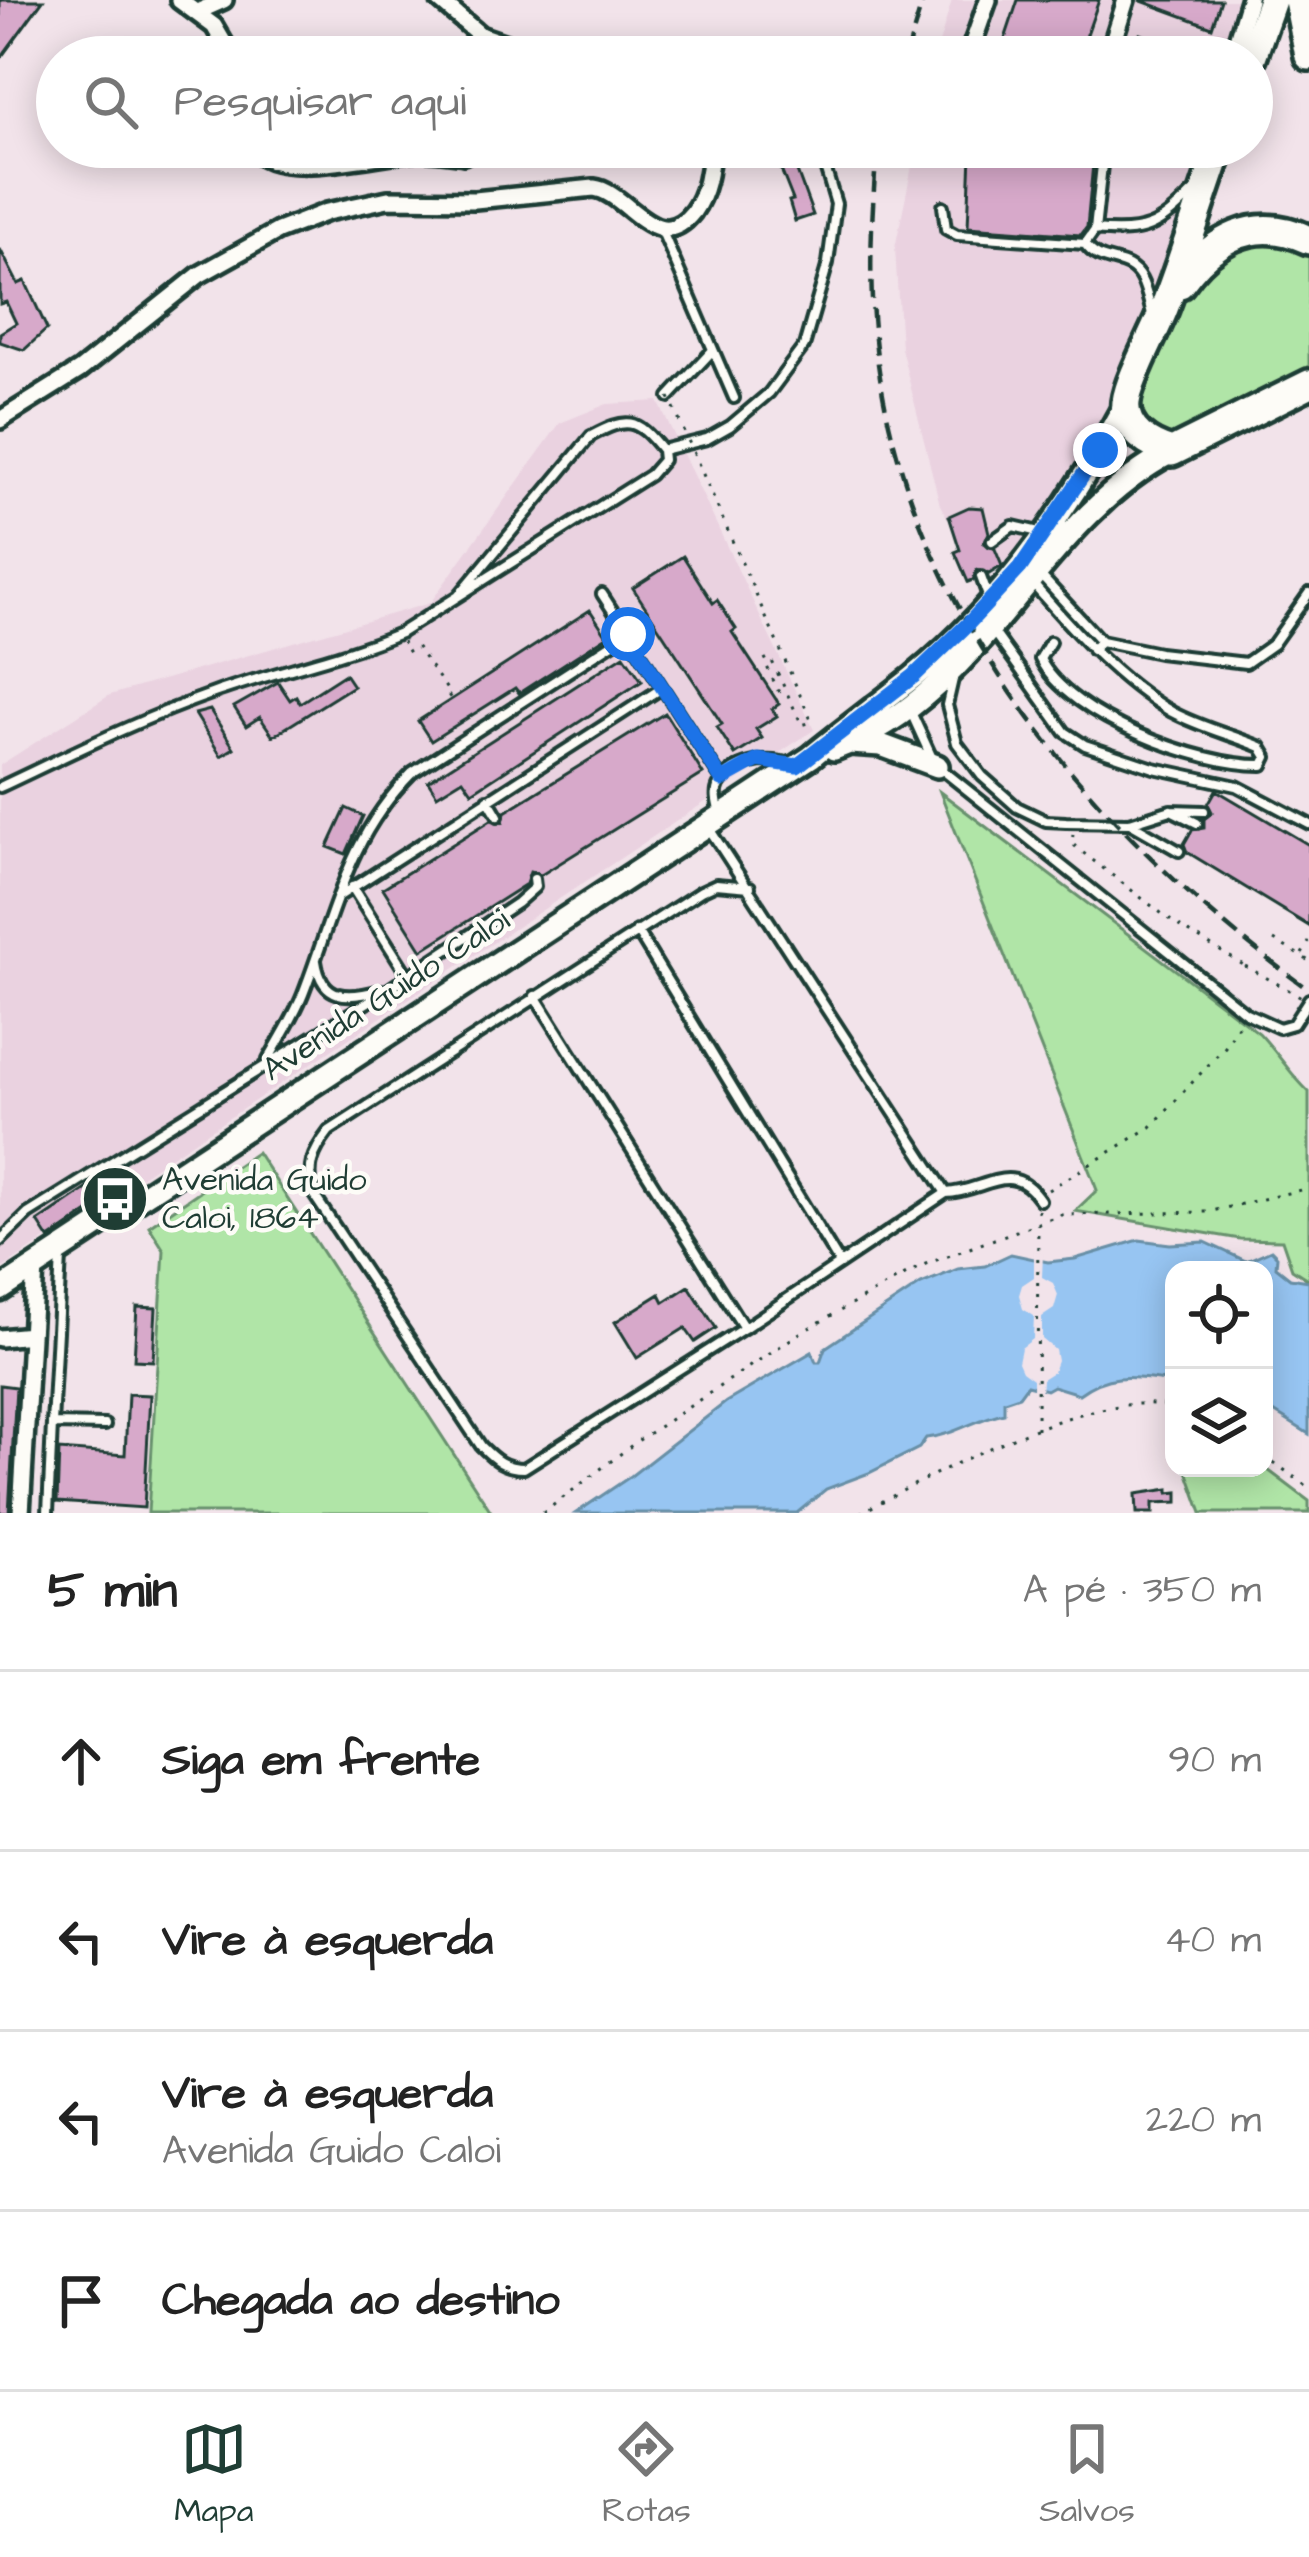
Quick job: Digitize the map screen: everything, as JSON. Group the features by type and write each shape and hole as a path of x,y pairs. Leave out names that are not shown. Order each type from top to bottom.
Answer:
{"highway":[{"path":"1259,36 1272,0"},
{"path":"1298,0 1309,56"},
{"path":"1212,168 1126,403 1130,421 1154,447 1172,452 1309,384"},
{"path":"1161,316 1199,258 1226,241 1266,228 1286,228 1309,239"}],"main road":[{"name":"Avenida Guido Caloi","path":"0,1290 804,761 914,676 990,600 1045,534 1126,403"},
{"name":"Avenida Guido Caloi","path":"804,761 849,743 909,707 956,668 1104,496 1172,452"},
{"path":"909,707 914,676"},
{"path":"849,743 880,745 937,766"}],"street":[{"path":"179,0 214,26 220,36"},
{"path":"196,12 224,0"},
{"path":"439,0 485,36"},
{"path":"975,36 988,0"},
{"path":"1115,36 1126,0"},
{"path":"1239,36 1250,0"},
{"path":"0,420 80,370 199,275 278,231 327,212 388,199 475,200 594,188 606,189 633,214 661,227 683,223 698,204 709,168"},
{"path":"21,1513 35,1267"},
{"path":"0,1338 31,1335"}],"lane":[{"path":"662,450 707,439 730,426 769,393 804,346 828,262 836,204 825,168"},
{"path":"1085,244 1095,230 1102,168"},
{"path":"1095,230 1136,233 1149,229 1210,175"},
{"path":"943,206 946,230 956,235 1085,244 1099,259 1125,264 1140,277 1161,316"},
{"path":"661,227 734,398"},
{"path":"669,397 713,350"},
{"path":"0,787 116,732 214,693 383,640 433,614 650,475 663,460 662,450 634,423 618,421 591,436 459,595"},
{"path":"992,541 1013,526 1045,534"},
{"path":"981,577 990,600"},
{"path":"1034,577 1101,641 1246,663 1273,644 1309,592"},
{"path":"1034,577 1093,650 1168,709 1261,747 1267,757 1263,765 1244,766 1155,741 1090,712 1045,670 1040,659 1050,642"},
{"path":"602,594 722,780"},
{"path":"991,628 1065,732 1085,745 1154,768 1237,786 1309,824"},
{"path":"266,1063 301,1000 364,831 412,773 628,634"},
{"path":"1093,650 1101,641"},
{"path":"956,668 947,705 957,742 982,776 1017,806 1046,821 1080,822 1130,823 1171,810 1204,811"},
{"path":"337,898 662,688"},
{"path":"909,707 937,766 1246,1013 1279,1028 1293,1024 1309,1000"},
{"path":"804,761 758,760 722,780 712,819 750,887 946,1193"},
{"path":"488,799 498,816"},
{"path":"1171,810 1196,823"},
{"path":"1130,823 1179,851"},
{"path":"0,1241 28,1214 392,987 529,894 534,879"},
{"path":"750,887 716,884 637,932 329,1131 310,1163 308,1177 314,1195 481,1446 509,1468 539,1461 946,1193 1013,1178 1027,1184 1040,1200"},
{"path":"352,887 408,976"},
{"path":"637,932 840,1264"},
{"path":"316,960 319,979 329,991 363,995 392,987"},
{"path":"535,996 744,1328"},
{"path":"48,1513 61,1250"},
{"path":"52,1424 105,1424"}],"path":[{"path":"669,397 812,722 802,725 770,657 764,660 781,697 776,700"},
{"path":"406,652 416,646 451,695 443,701 446,704"},
{"path":"1080,822 1072,843 1174,923 1309,1000"},
{"path":"1274,940 1309,961"},
{"path":"1300,955 1309,941"},
{"path":"1037,1429 1040,1200 1151,1127 1225,1047 1246,1013"},
{"path":"543,1513 636,1442 800,1333 923,1265 1060,1215 1208,1211 1309,1188"},
{"path":"860,1513 1037,1429 1129,1402 1165,1406"},
{"path":"1273,1462 1309,1488"}],"shaded area":[{"path":"952,0 1264,0 1250,36 941,36"},
{"path":"912,168 1201,168 1119,388 1053,506 1014,562 977,569 940,505 901,348 895,248"},
{"path":"658,401 814,730 0,1270 0,765 110,695 430,603 560,423 607,404"}],"green space":[{"path":"1248,241 1291,244 1309,256 1309,368 1287,385 1164,439 1134,414 1189,288 1205,266"},
{"path":"940,792 1259,1033 1309,1092 1309,1280 1292,1269 1282,1240 1240,1239 1075,1211 1097,1190"},
{"path":"257,1152 492,1513 148,1513 164,1250 149,1226"},
{"path":"1273,1474 1309,1501 1309,1513 1202,1513 1189,1477"}],"water":[{"path":"1139,1240 1205,1242 1246,1261 1165,1261 1165,1381 1114,1379 1079,1394 1027,1385 1019,1396 1004,1401 1004,1413 926,1438 919,1448 826,1489 797,1513 576,1513 726,1402 812,1352 820,1362 825,1348 921,1284 1011,1254 1048,1262"},
{"path":"1271,1250 1277,1256 1276,1267 1290,1278 1309,1281 1309,1434 1273,1412 1273,1261 1246,1261"}],"pier":[{"path":"1034,1251 1043,1254 1042,1277 1053,1283 1058,1295 1054,1309 1042,1317 1042,1339 1055,1350 1057,1361 1053,1372 1042,1379 1041,1395 1033,1393 1033,1379 1018,1362 1021,1348 1033,1339 1034,1316 1023,1309 1019,1295 1022,1285 1034,1277"}],"building":[{"path":"0,0 43,0 0,59"},
{"path":"1018,0 1099,0 1086,36 1006,36"},
{"path":"1139,0 1221,0 1212,27"},
{"path":"780,168 796,168 813,215 795,221 789,201 793,200"},
{"path":"970,168 1093,168 1087,227 1081,235 968,227"},
{"path":"0,249 18,284 25,281 47,329 24,350 0,342 0,333 16,323 6,302 0,304"},
{"path":"969,507 983,508 989,533 984,543 995,549 1002,566 989,574 977,570 968,582 955,552 960,550 949,516"},
{"path":"683,556 736,629 732,632 779,704 772,709 777,716 756,729 762,738 735,755 717,727 722,724 633,588"},
{"path":"590,610 607,636 519,693 515,688 431,741 418,721"},
{"path":"624,655 642,681 472,792 463,779 437,795 428,781"},
{"path":"345,674 353,686 273,736 260,717 246,726 234,707 278,682 290,700 296,696 300,703"},
{"path":"210,710 234,748 221,756 195,714"},
{"path":"665,713 703,774 541,875 530,872 526,884 422,950 383,888 491,820 503,822 505,812"},
{"path":"1216,790 1309,845 1309,926 1187,852 1184,844 1192,830 1204,828"},
{"path":"346,808 363,816 346,854 328,847"},
{"path":"103,1178 114,1195 49,1239 38,1222"},
{"path":"689,1286 716,1328 695,1342 685,1328 637,1358 615,1322 660,1294 664,1302"},
{"path":"137,1307 156,1308 153,1361 134,1360"},
{"path":"0,1385 16,1387 9,1513 0,1513"},
{"path":"128,1394 150,1395 144,1508 57,1502 59,1450 125,1455"},
{"path":"1169,1489 1169,1493 1178,1492 1178,1502 1153,1503 1153,1513 1137,1513 1136,1494"}],"railway":[{"path":"912,36 923,0"},
{"path":"876,168 873,315 893,439 925,534 968,624 1022,709 1085,788 1230,929 1309,990"}],"place":[{"name":"Avenida Guido Caloi, 1864","path":"115,1199"}],"route":[{"path":"628,634 722,780 758,760 797,766 914,676 968,624 1020,568 1100,450"}]}
